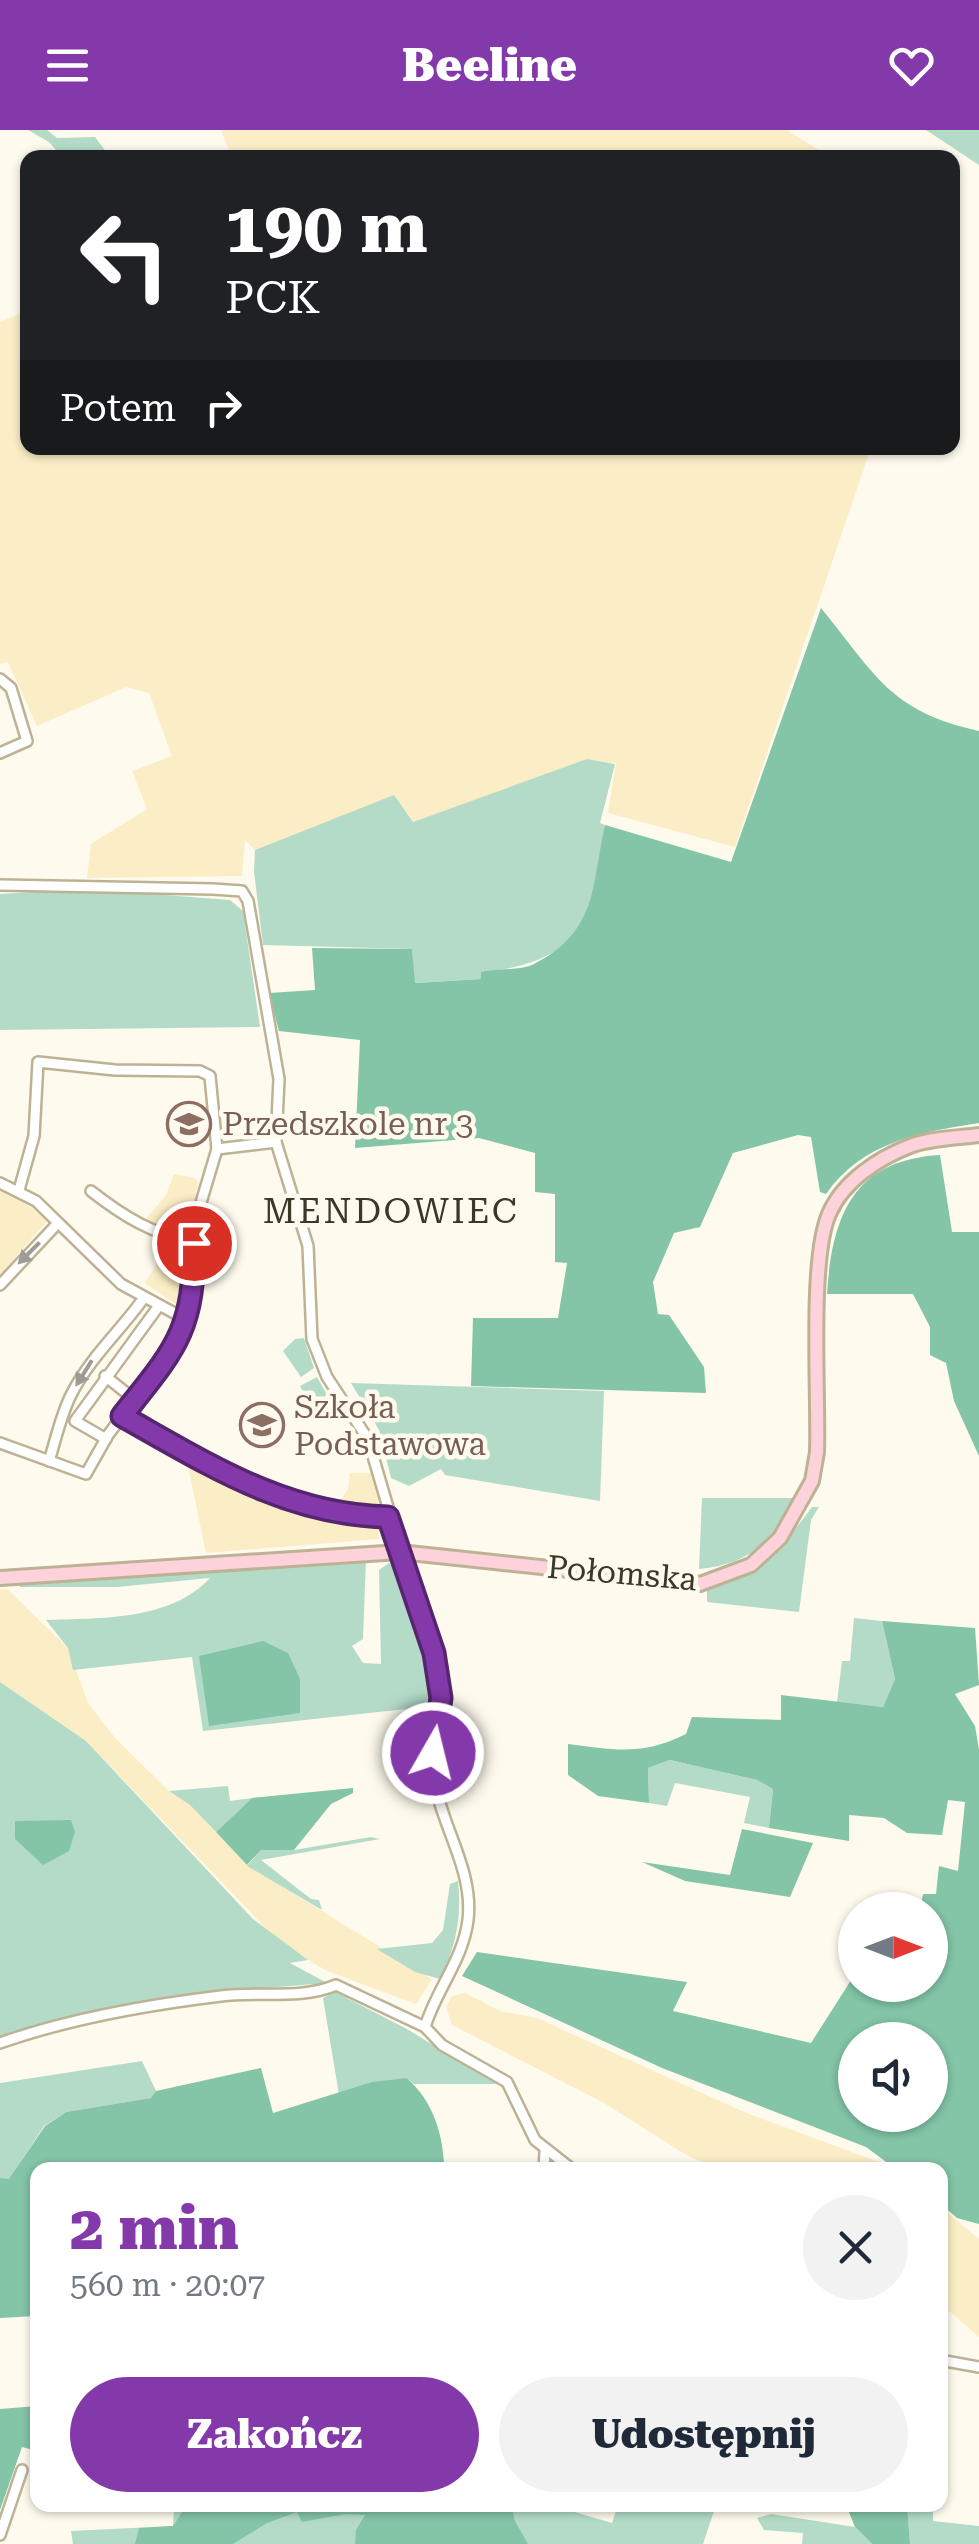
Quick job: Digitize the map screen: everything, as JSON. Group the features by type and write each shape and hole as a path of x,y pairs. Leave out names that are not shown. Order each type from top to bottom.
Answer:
{"street":[{"path":"0,678 11,688 27,742 0,753"},
{"path":"0,885 242,891 248,900 264,1016 278,1079 276,1142 308,1246 312,1339 327,1377 368,1439 388,1517 434,1653 441,1698 434,1775 468,1894 463,1948 425,2028"},
{"path":"0,1443 86,1474 134,1399 168,1358 188,1320 194,1296 194,1226 217,1149 210,1076 200,1072 115,1070 55,1060 38,1062 34,1136 19,1190"},
{"name":"Połomska","path":"0,1578 98,1575 400,1552 670,1583 700,1584 751,1565 780,1538 812,1481 818,1414 820,1256 829,1214 856,1178 888,1156 914,1144 979,1135"},
{"path":"217,1149 276,1142"},
{"path":"0,1183 19,1190 142,1298 188,1320"},
{"path":"92,1192 123,1217 158,1235 194,1243"},
{"path":"0,1285 58,1223"},
{"path":"49,1460 70,1396 95,1356 112,1342 142,1298"},
{"path":"106,1439 75,1422 158,1307"},
{"path":"105,1376 134,1399"},
{"path":"122,1416 231,1478 293,1504 355,1516 388,1517"},
{"path":"0,2042 114,2012 220,1996 308,1992 336,1985 425,2028 442,2045 507,2082 527,2128 545,2150 562,2162"},
{"path":"544,2162 545,2150"},
{"path":"948,2361 979,2367"},
{"path":"0,2535 22,2470"}],"shaded area":[{"path":"221,130 787,130 819,150 229,150"},
{"path":"20,314 20,455 869,455 735,847 608,813 616,763 587,760 413,822 394,796 255,850 245,840 242,876 87,878 91,844 147,809 132,771 172,756 149,693 126,687 37,726 8,662 0,664 0,322"},
{"path":"174,1174 195,1178 198,1183 188,1233 182,1237 143,1222 166,1195"},
{"path":"0,1191 23,1201 47,1221 0,1275"},
{"path":"170,1243 186,1245 189,1251 188,1298 177,1305 145,1283"},
{"path":"191,1463 277,1505 378,1526 380,1539 206,1553 189,1471"},
{"path":"350,1473 373,1473 382,1505 378,1510 338,1504 348,1489"},
{"path":"7,1589 68,1648 88,1703 115,1738 169,1791 190,1805 247,1865 432,1979 416,2004 327,1971 280,1943 86,1741 0,1682 0,1590"},
{"path":"465,1993 500,2011 537,2018 744,2112 878,2162 703,2162 604,2103 452,2025 446,2007 452,1996"},
{"path":"948,2214 979,2239 979,2337 948,2310"}],"green space":[{"path":"28,130 47,130 57,138 95,137 105,150 56,150"},
{"path":"926,130 979,130 979,165"},
{"path":"821,608 871,671 904,701 949,723 979,731 979,1123 894,1142 857,1162 826,1194 820,1192 811,1137 798,1135 733,1153 700,1227 674,1233 653,1282 658,1314 669,1315 704,1367 706,1393 471,1386 473,1318 558,1318 567,1263 555,1262 555,1194 535,1192 535,1153 479,1138 355,1148 360,1040 279,1031 269,993 315,990 312,948 412,949 415,983 481,979 481,972 534,964 555,951 581,922 593,888 605,825 731,862"},
{"path":"587,759 615,764 600,823 605,825 594,886 577,929 563,945 544,957 517,967 481,973 481,979 414,983 412,949 263,945 255,850 394,795 413,822"},
{"path":"87,889 230,900 243,911 260,1027 0,1030 0,894"},
{"path":"940,1155 952,1232 979,1232 979,1456 954,1401 946,1363 930,1355 930,1327 913,1294 827,1294 834,1241 852,1198 886,1168 910,1159"},
{"path":"304,1338 314,1368 301,1377 283,1351 295,1339"},
{"path":"317,1377 336,1410 319,1420 300,1386"},
{"path":"351,1383 604,1391 600,1501 445,1475 441,1469 409,1486 391,1478 379,1430"},
{"path":"702,1498 799,1498 780,1526 758,1548 732,1562 699,1569"},
{"path":"812,1507 819,1507 811,1520 799,1612 707,1602 707,1589 766,1557"},
{"path":"366,1558 363,1639 352,1646 363,1663 381,1664 379,1570 389,1563 403,1572 428,1652 434,1706 203,1731 192,1657 73,1670 68,1648 46,1620 155,1610 194,1592 210,1578 117,1587 20,1587 16,1582"},
{"path":"854,1618 882,1621 895,1679 883,1707 837,1702 842,1661 850,1661"},
{"path":"882,1621 975,1628 979,1685 955,1694 975,1726 979,1750 979,2224 957,2218 948,2210 948,2162 886,2162 866,2147 662,2068 462,1976 477,1952 687,1982 673,2011 811,2043 838,2001 948,2002 948,1892 936,1892 939,1866 958,1871 965,1802 948,1800 942,1835 907,1833 884,1818 849,1815 849,1841 769,1828 773,1789 757,1780 670,1760 648,1768 649,1803 598,1796 568,1775 568,1744 614,1749 656,1746 686,1734 692,1717 781,1720 781,1695 883,1707 895,1679"},
{"path":"263,1641 288,1653 300,1679 300,1713 209,1726 199,1656"},
{"path":"0,1682 86,1741 253,1919 308,1960 290,1963 327,1983 242,1990 62,2019 0,2038"},
{"path":"670,1760 757,1780 773,1789 769,1828 744,1823 750,1797 675,1783 667,1806 649,1803 648,1768"},
{"path":"228,1786 230,1801 252,1798 216,1832 190,1805 169,1791"},
{"path":"353,1788 353,1793 331,1804 294,1850 261,1850 247,1865 216,1832 252,1798"},
{"path":"71,1820 75,1832 69,1851 43,1865 15,1839 15,1821"},
{"path":"742,1829 813,1843 790,1897 685,1881 642,1862 730,1875"},
{"path":"371,1837 380,1839 261,1860 311,1899 319,1900 322,1910 247,1866 261,1850 294,1850"},
{"path":"458,1881 457,1932 440,1979 415,1972 377,1949 432,1943 443,1930 450,1884"},
{"path":"335,1992 407,2029 497,2084 414,2084 407,2078 339,2095 323,1998"},
{"path":"142,2061 156,2091 152,2098 66,2112 44,2126 9,2180 0,2178 0,2083"},
{"path":"261,2068 273,2113 372,2082 407,2078 434,2117 444,2162 30,2162 30,2316 0,2318 0,2178 9,2179 45,2126 66,2112 151,2098 156,2091"},
{"path":"30,2407 30,2449 22,2447 0,2510 0,2409"},
{"path":"174,2512 401,2512 355,2544 73,2544 71,2531 173,2526"},
{"path":"182,2512 297,2512 267,2523 233,2544 135,2544 139,2528 173,2526"},
{"path":"297,2512 513,2512 528,2544 355,2544 356,2530 365,2515 345,2514 302,2522"},
{"path":"513,2512 575,2512 612,2523 616,2512 714,2512 703,2544 455,2544 515,2520"},
{"path":"849,2512 908,2512 910,2544 872,2544 855,2527"},
{"path":"907,2512 933,2512 933,2521 979,2526 979,2544 910,2544"},
{"path":"771,2514 855,2527 872,2544 802,2544 803,2533 764,2530 757,2518"}],"place":[{"name":"Przedszkole nr 3","path":"189,1124"},
{"name":"Szkoła Podstawowa","path":"262,1425"}],"district":[{"name":"MENDOWIEC","path":"391,1211"}],"route":[{"path":"194,1243 194,1296 188,1320 168,1358 122,1416 231,1478 293,1504 355,1516 388,1517 434,1653 441,1698 433,1753"}]}
